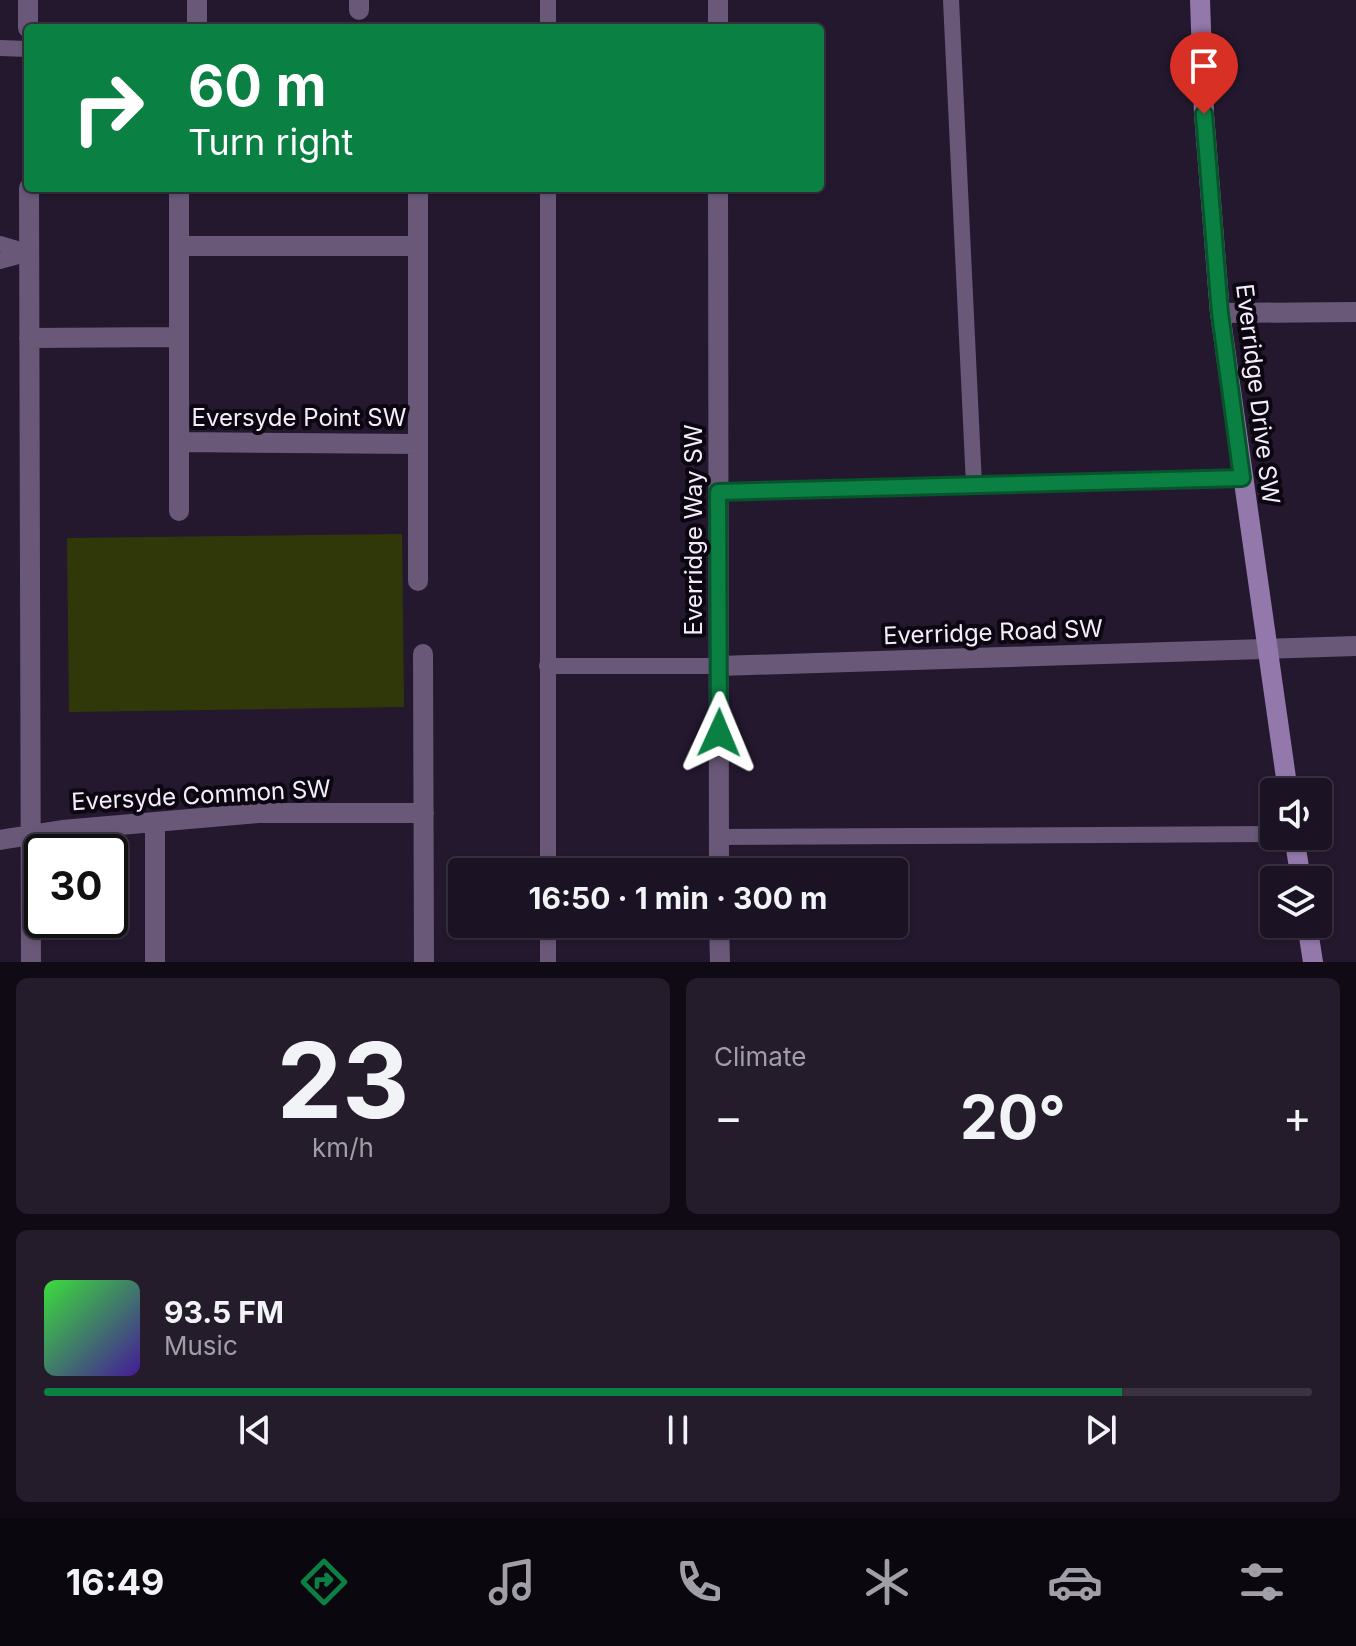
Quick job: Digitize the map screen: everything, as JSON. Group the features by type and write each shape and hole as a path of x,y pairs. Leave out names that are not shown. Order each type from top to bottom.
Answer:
{"street":[{"path":"28,0 28,24"},
{"path":"197,0 197,24"},
{"path":"718,0 718,24"},
{"name":"Everridge Drive SW","path":"1200,0 1204,114 1220,313 1286,778"},
{"path":"29,192 30,834"},
{"name":"Eversyde Point SW","path":"179,192 179,511"},
{"name":"Eversyde Point SW","path":"418,192 418,581"},
{"name":"Everridge Way SW","path":"718,192 719,858"},
{"path":"179,246 418,246"},
{"path":"1220,313 1356,312"},
{"path":"29,338 179,337"},
{"name":"Eversyde Point SW","path":"179,442 418,444"},
{"name":"Everridge Road SW","path":"720,666 1356,646"},
{"path":"423,654 424,962"},
{"name":"Eversyde Common SW","path":"36,834 258,813 424,813"},
{"path":"155,822 155,962"},
{"name":"Eversyde Common SW","path":"0,840 24,836"},
{"path":"31,938 31,962"},
{"path":"719,938 720,962"},
{"path":"1309,938 1313,962"}],"lane":[{"path":"548,0 548,24"},
{"path":"951,0 974,485"},
{"path":"0,48 24,49"},
{"path":"548,192 548,858"},
{"path":"0,244 29,253"},
{"path":"0,261 29,253"},
{"path":"718,492 1242,478"},
{"path":"547,666 720,666"},
{"path":"718,837 1260,836"},
{"path":"548,938 548,962"}],"green space":[{"path":"402,534 404,707 69,712 67,538"}],"route":[{"path":"719,733 718,492 1242,478 1220,313 1204,114"}]}
